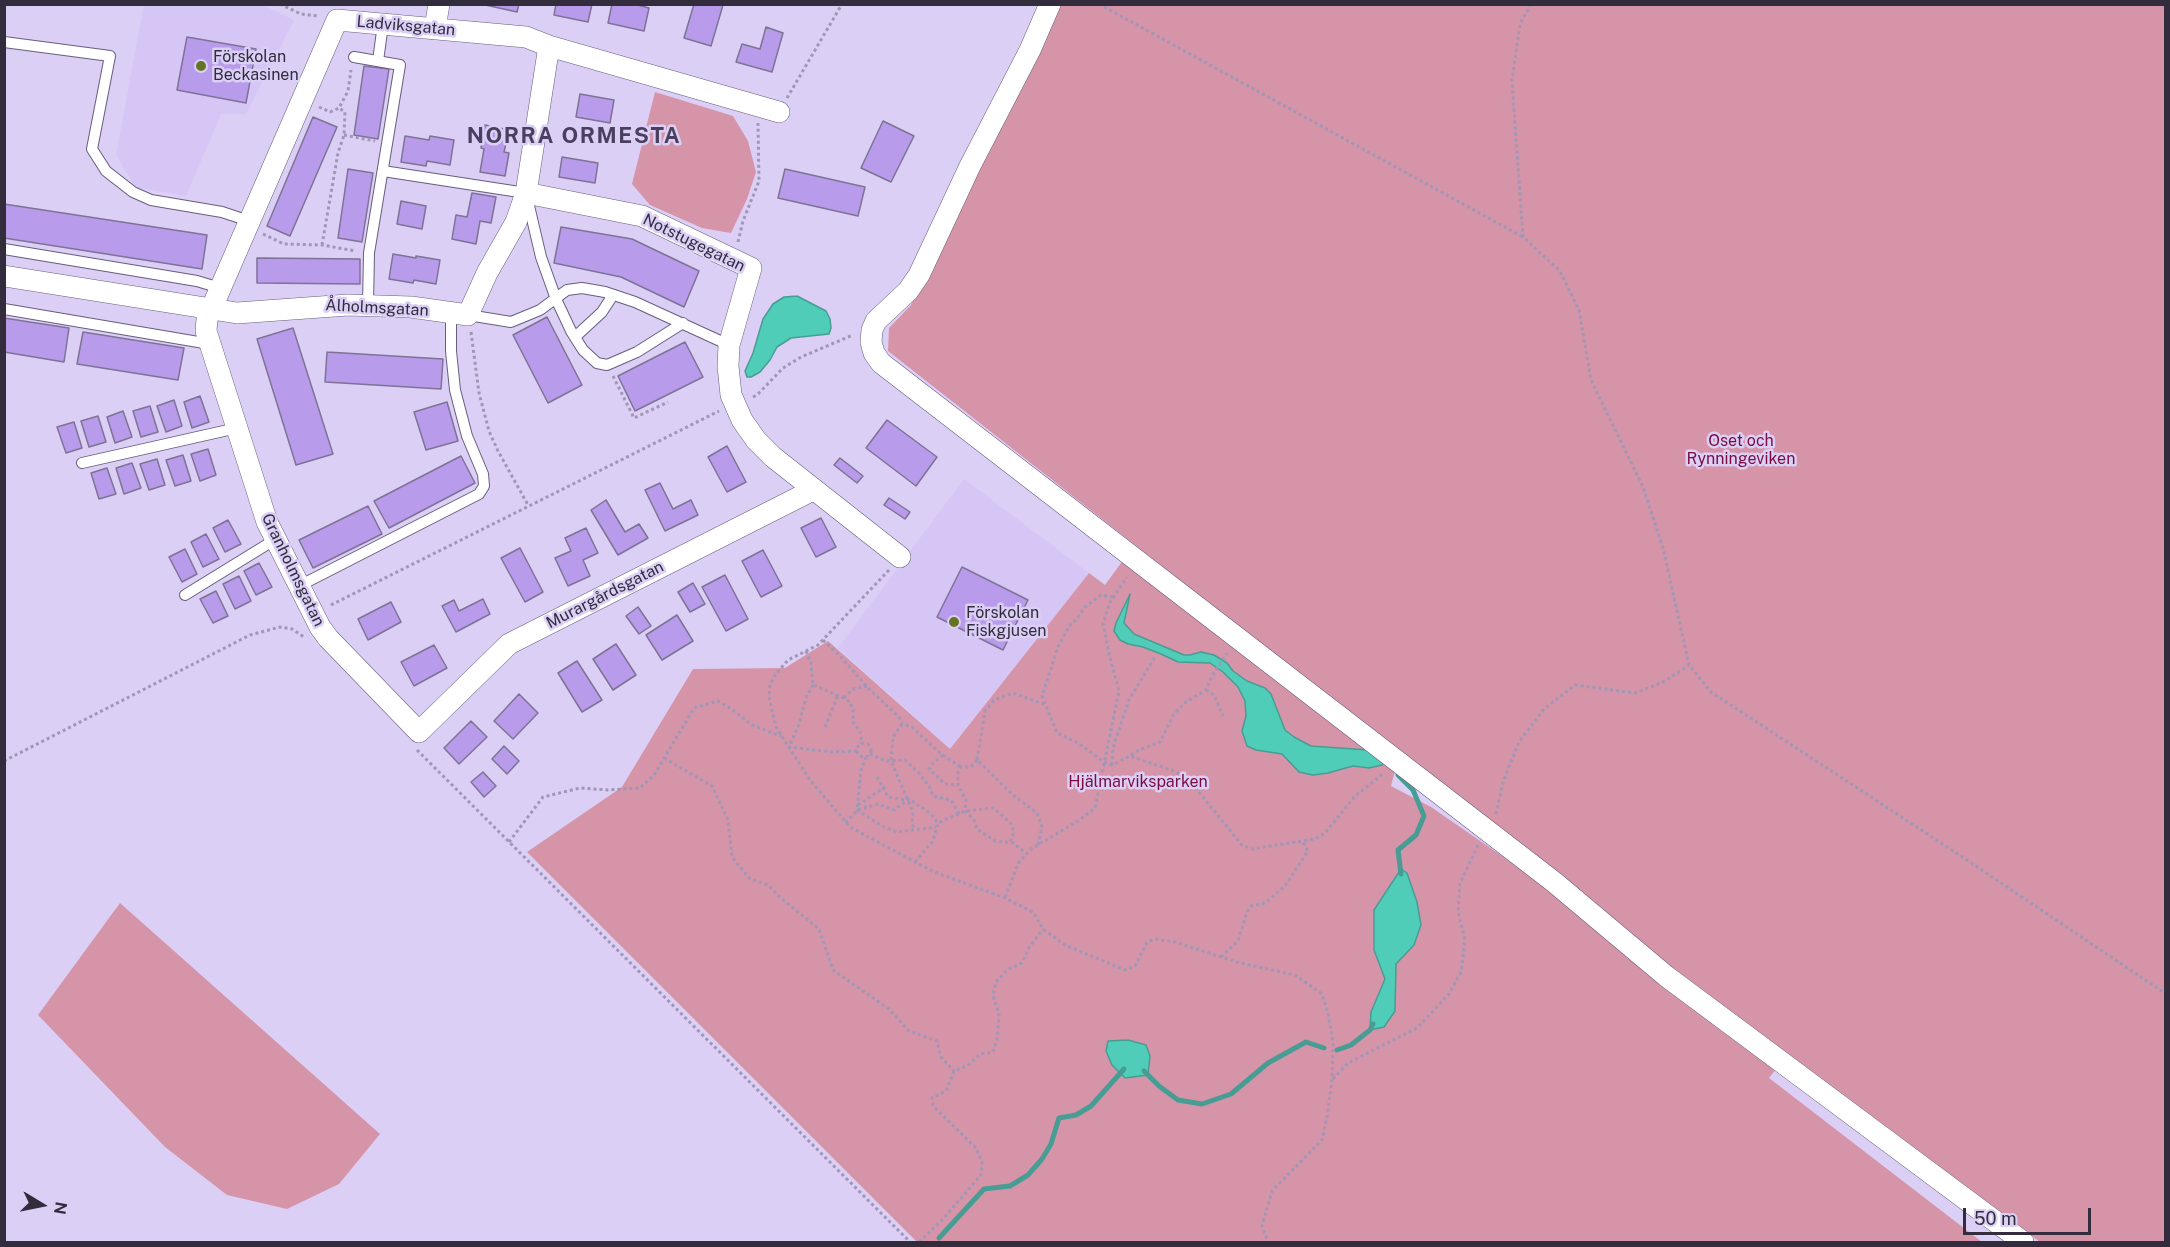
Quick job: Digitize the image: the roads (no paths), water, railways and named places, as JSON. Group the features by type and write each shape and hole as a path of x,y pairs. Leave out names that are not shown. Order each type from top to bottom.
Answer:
{"street":[{"path":"435,28 439,4"},
{"path":"1050,4 1030,50 970,166 919,275 908,291 876,321 872,330 871,342 874,353 881,363 1554,882 1666,976 2023,1242"},
{"name":"Ladviksgatan","path":"211,309 337,20 526,36 549,46 769,110"},
{"path":"460,314 516,222 526,194 549,46"},
{"name":"Notstugegatan","path":"526,194 642,216 751,268 729,345 729,380 734,403 742,420 762,448 900,557"},
{"name":"Ålholmsgatan","path":"4,276 243,313 316,306 368,305 411,307 460,314"},
{"name":"Granholmsgatan","path":"211,309 206,331 267,522 313,614 328,638 415,737"},
{"name":"Murargårdsgatan","path":"415,737 508,644 813,490"}],"lane":[{"path":"378,61 383,24"},
{"path":"4,42 110,56 92,149 106,171 133,192 151,200 222,212 249,221"},
{"path":"354,57 400,65 369,253 368,305"},
{"path":"382,171 526,194 541,257 556,299 583,350 597,363 607,365 637,352 683,324"},
{"path":"4,249 197,281 220,288"},
{"path":"299,586 479,494 484,486 483,474 467,436 455,390 451,351 460,314 511,322 540,310 567,290 582,288 635,302 729,345"},
{"path":"575,337 602,312 613,295"},
{"path":"4,309 210,344"},
{"path":"82,463 237,428"},
{"path":"185,595 276,539"}],"waterway":[{"path":"1398,775 1413,790 1424,816 1416,835 1398,850 1401,874"},
{"path":"1337,1050 1351,1045 1370,1030 1373,1024"},
{"path":"1144,1071 1178,1100 1202,1104 1231,1094 1268,1063 1306,1042 1324,1048"},
{"path":"939,1238 984,1189 1010,1186 1028,1175 1051,1144 1059,1118 1076,1115 1091,1106 1124,1069"}],"place":[{"name":"Förskolan Beckasinen","path":"201,66"},
{"name":"Förskolan Fiskgjusen","path":"954,622"}],"district":[{"name":"NORRA ORMESTA","path":"574,136"}],"park label":[{"name":"Oset och Rynningeviken","path":"1741,450"},
{"name":"Hjälmarviksparken","path":"1138,782"}]}
